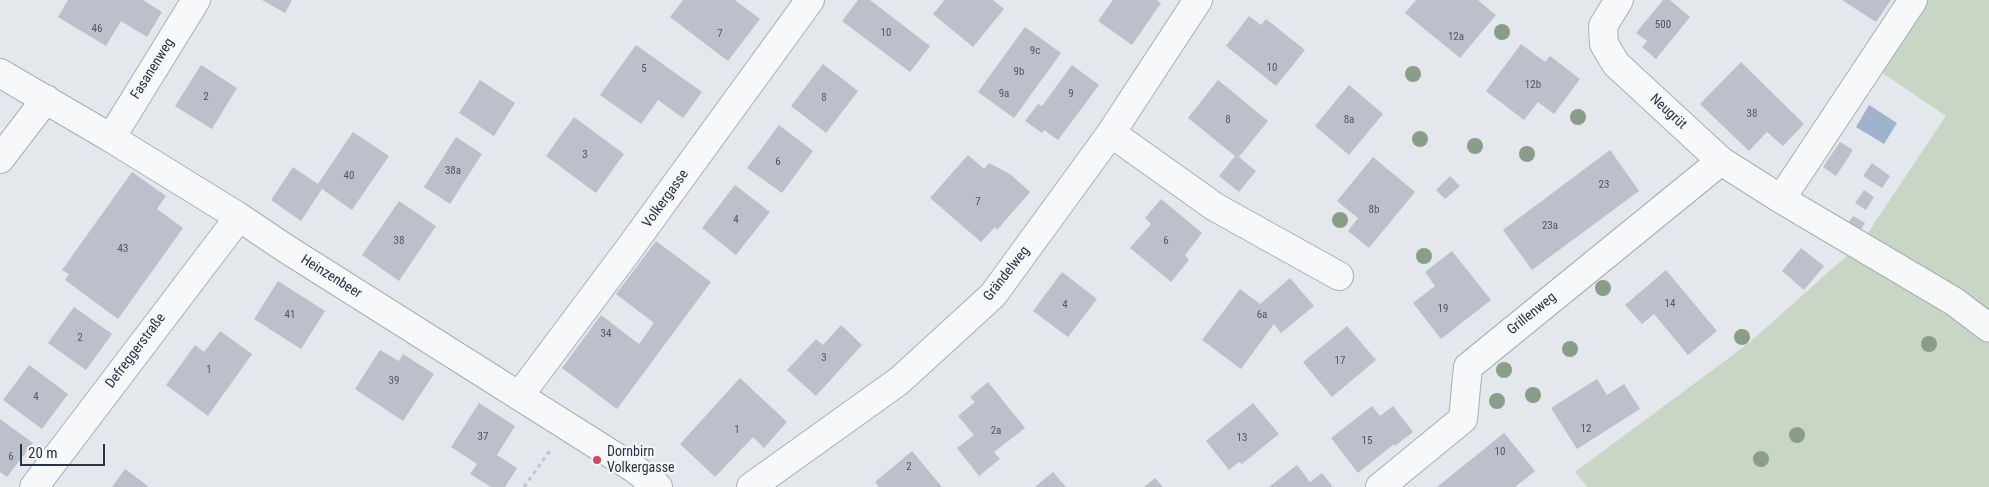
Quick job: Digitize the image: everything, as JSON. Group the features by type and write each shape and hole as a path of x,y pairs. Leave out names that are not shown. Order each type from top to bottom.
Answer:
{"street":[{"name":"Fasanenweg","path":"111,138 196,0"},
{"name":"Grändelweg","path":"751,487 899,381 993,295 1111,133 1198,0"},
{"name":"Neugrüt","path":"1619,0 1603,26 1604,44 1616,64 1721,161 1781,199 1955,302 1989,328"},
{"path":"1781,199 1913,0"},
{"name":"Volkergasse","path":"520,396 629,250 807,1"},
{"name":"Heinzenbeer","path":"0,73 111,138 239,217 292,253 635,469 658,487"},
{"path":"0,159 46,99"},
{"path":"1111,133 1215,207 1339,276"},
{"name":"Grillenweg","path":"1380,487 1463,419 1468,367 1721,161"},
{"name":"Defreggerstraße","path":"34,487 239,217"}],"path":[{"path":"524,487 553,446"}],"green space":[{"path":"1916,0 1989,0 1989,487 1587,487 1575,472 1749,343 1861,243 1946,116 1872,66"}],"water":[{"path":"1869,105 1897,123 1884,144 1856,127"}],"building":[{"path":"68,0 143,0 162,12 147,37 121,21 106,46 58,17"},
{"path":"262,0 292,0 285,13"},
{"path":"683,0 735,0 760,19 728,61 670,17"},
{"path":"858,0 870,0 930,46 910,72 842,21"},
{"path":"945,0 993,0 1004,9 973,47 933,14"},
{"path":"1113,0 1157,0 1161,3 1132,45 1098,21"},
{"path":"1416,0 1478,0 1496,15 1460,58 1405,13"},
{"path":"1663,0 1670,0 1690,17 1656,59 1642,47 1647,41 1636,33"},
{"path":"1842,0 1891,0 1876,22"},
{"path":"1249,16 1261,25 1266,19 1305,50 1276,86 1226,46"},
{"path":"1025,27 1061,53 1014,118 978,92"},
{"path":"1521,44 1545,62 1550,56 1580,79 1554,114 1538,102 1524,120 1486,91"},
{"path":"636,45 702,92 683,118 658,100 641,124 600,95"},
{"path":"1741,62 1804,124 1783,146 1767,132 1749,151 1700,104"},
{"path":"823,64 858,91 826,133 791,106"},
{"path":"201,65 237,88 212,129 175,106"},
{"path":"1072,65 1099,85 1058,140 1044,130 1042,133 1025,121 1038,104 1042,106"},
{"path":"480,80 515,103 494,136 459,113"},
{"path":"1218,80 1268,121 1239,157 1256,171 1239,192 1219,176 1235,156 1188,118"},
{"path":"1349,85 1383,114 1349,155 1315,126"},
{"path":"574,117 624,154 596,193 546,156"},
{"path":"779,125 813,151 782,193 747,168"},
{"path":"353,132 389,156 352,210 322,189 301,221 271,200 293,167 318,184"},
{"path":"456,137 482,154 450,204 424,187"},
{"path":"1840,142 1853,150 1836,176 1823,167"},
{"path":"1610,150 1639,191 1532,270 1503,230"},
{"path":"968,155 984,169 989,163 1010,174 1030,192 997,230 995,227 981,242 930,198"},
{"path":"1373,157 1415,192 1369,248 1348,231 1358,218 1337,201"},
{"path":"1872,163 1890,176 1882,188 1863,176"},
{"path":"132,172 166,196 157,209 183,228 118,319 65,280 69,274 62,270"},
{"path":"1450,176 1460,186 1445,199 1436,190"},
{"path":"735,185 770,212 736,255 702,228"},
{"path":"1864,190 1874,197 1866,210 1855,203"},
{"path":"1161,199 1202,233 1185,255 1189,260 1171,282 1130,248 1151,224 1145,218"},
{"path":"399,201 436,226 399,281 362,255"},
{"path":"1853,216 1865,223 1859,233 1847,225"},
{"path":"656,241 711,282 617,409 562,368 601,315 639,344 654,323 616,294"},
{"path":"1801,248 1824,266 1804,290 1782,271"},
{"path":"1452,251 1491,300 1441,339 1413,303 1435,286 1425,272"},
{"path":"1666,270 1717,331 1688,355 1654,314 1642,324 1625,305"},
{"path":"1062,272 1097,299 1068,337 1033,311"},
{"path":"1290,278 1314,306 1281,333 1274,324 1241,369 1202,340 1240,289 1260,304"},
{"path":"278,281 325,311 301,349 254,319"},
{"path":"74,307 112,334 86,370 48,343"},
{"path":"841,325 862,345 816,396 787,370 816,339 823,345"},
{"path":"1347,326 1376,360 1332,397 1303,362"},
{"path":"220,331 252,354 208,416 166,385 195,345 204,352"},
{"path":"380,350 399,361 403,354 434,374 403,421 355,389"},
{"path":"29,365 68,394 42,429 3,400"},
{"path":"740,378 787,422 764,448 753,437 715,477 680,444"},
{"path":"1597,379 1607,395 1624,384 1640,409 1577,449 1551,408"},
{"path":"988,382 1025,428 994,452 1000,459 979,476 957,448 974,435 958,416 975,402 970,397"},
{"path":"479,403 515,426 497,455 517,468 505,487 491,487 470,474 477,464 451,447"},
{"path":"1253,403 1279,434 1242,464 1239,462 1229,470 1206,441"},
{"path":"1372,406 1380,416 1393,406 1413,432 1395,446 1394,444 1358,473 1331,438"},
{"path":"0,419 33,443 7,477 0,472"},
{"path":"1504,433 1535,471 1515,487 1437,487"},
{"path":"912,451 942,487 879,487 875,482"},
{"path":"1297,465 1310,482 1322,473 1333,487 1269,487"},
{"path":"125,469 149,487 112,487"},
{"path":"1053,472 1066,487 1035,487"},
{"path":"1155,478 1163,487 1144,487"}],"place":[{"name":"Dornbirn Volkergasse","path":"597,460"}]}
